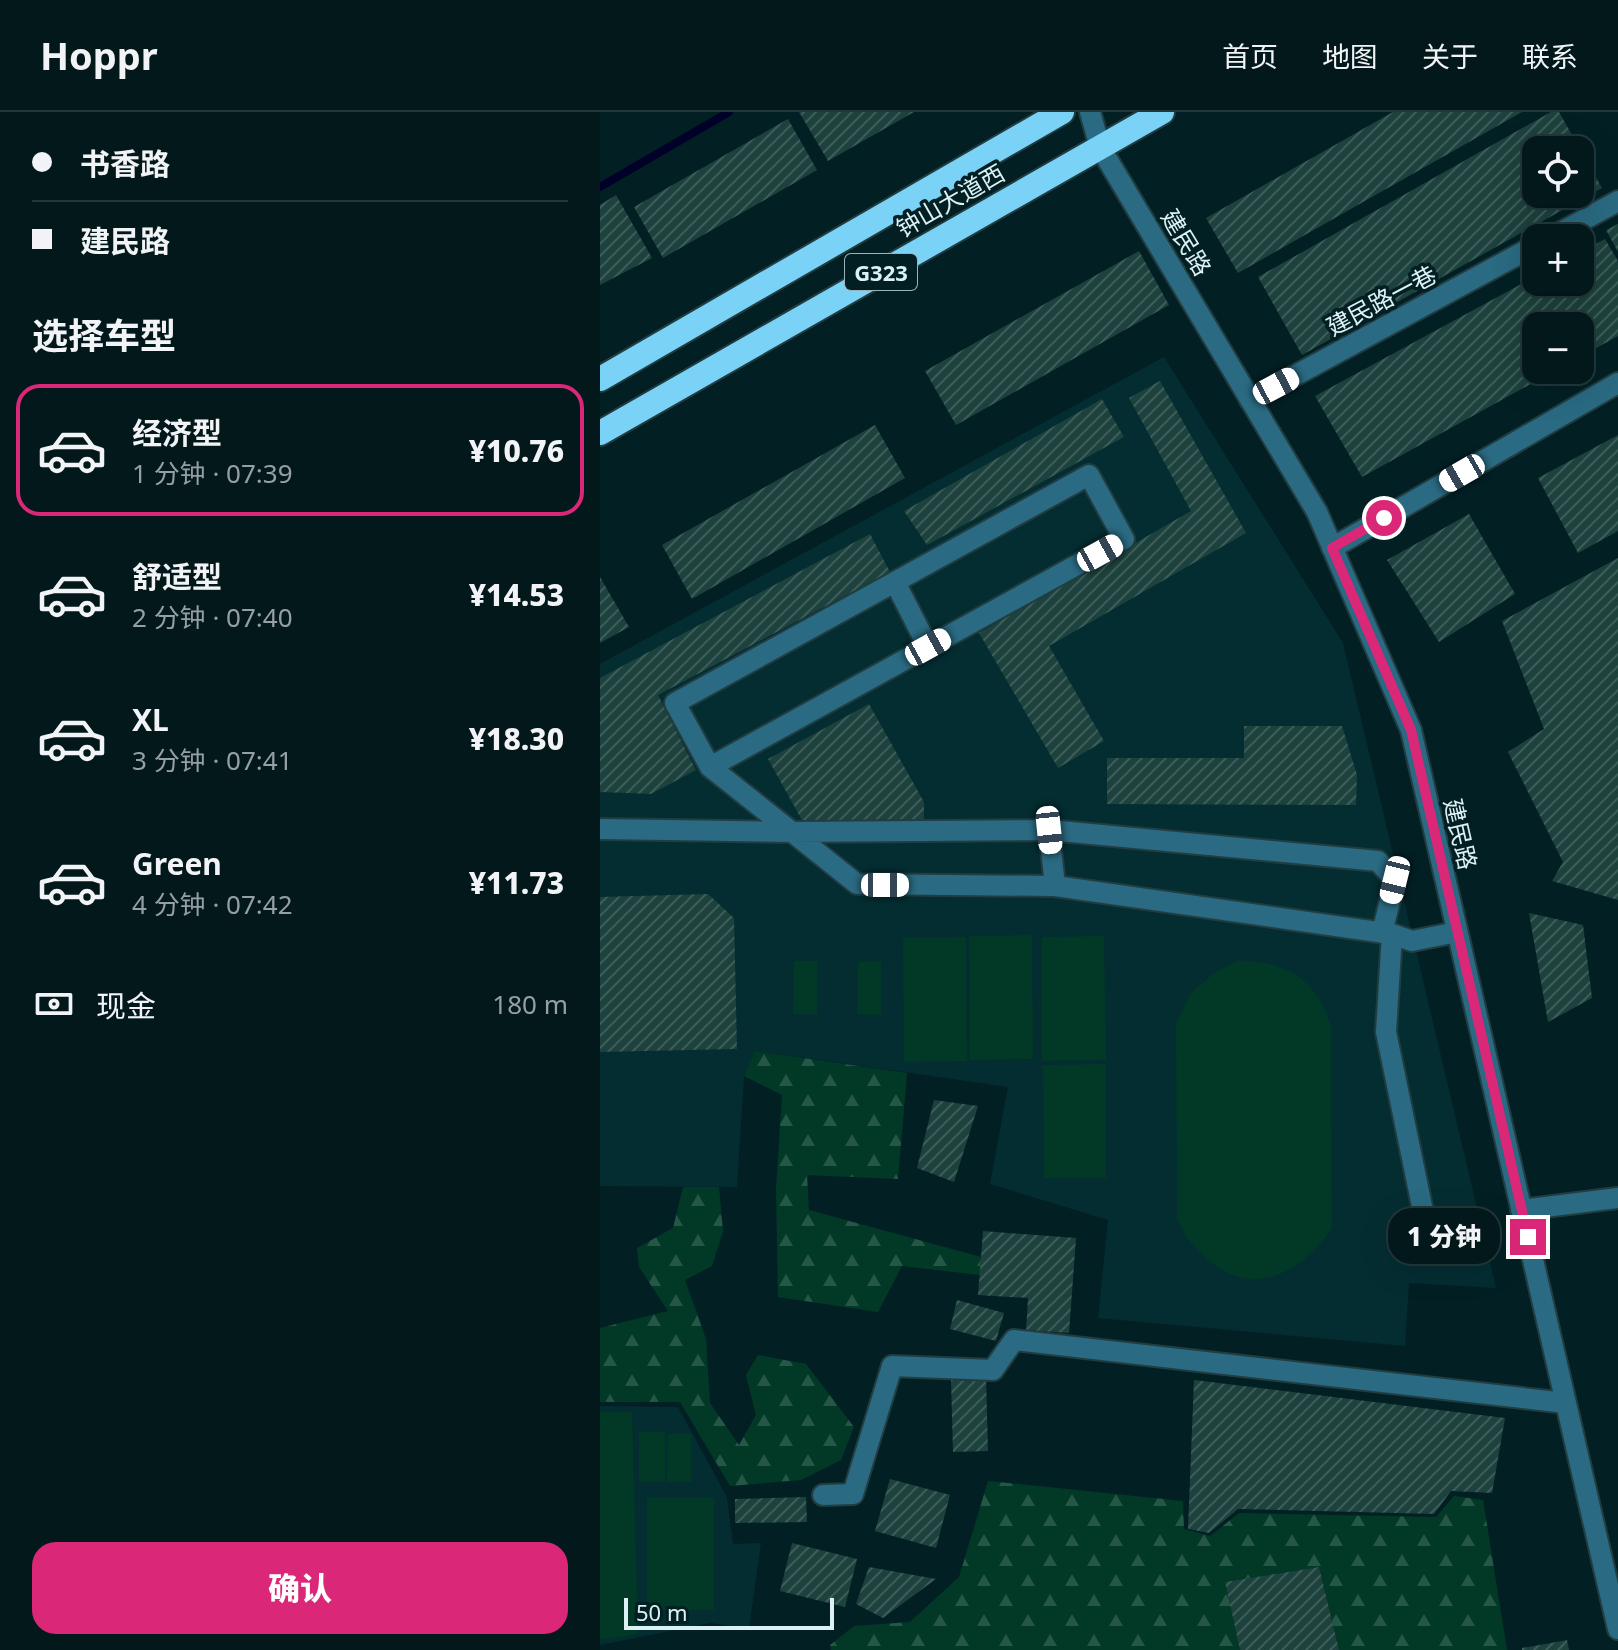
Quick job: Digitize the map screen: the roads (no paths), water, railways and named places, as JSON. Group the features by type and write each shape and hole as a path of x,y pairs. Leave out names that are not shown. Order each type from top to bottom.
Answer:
{"highway":[{"name":"钟山大道西","path":"600,379 1062,112"},
{"name":"钟山大道西","path":"600,433 1162,112"}],"street":[{"name":"建民路","path":"1090,112 1100,147 1317,512 1411,730 1618,1629"},
{"path":"1576,224 1618,201"},
{"name":"建民路一巷","path":"1250,400 1522,253"},
{"path":"1332,548 1618,383"},
{"path":"710,767 1124,539 1089,475 675,703 710,767 857,884 1055,886 1387,934 1412,941 1457,932"},
{"path":"895,582 928,647"},
{"path":"600,829 792,832 1049,830 1378,861 1395,880 1387,934 1386,1032 1431,1250"},
{"path":"1049,830 1055,886"},
{"path":"1521,1210 1618,1198"},
{"path":"823,1495 853,1494 892,1366 993,1370 1014,1340 1566,1403"}],"waterway":[{"path":"600,187 729,112"}]}
